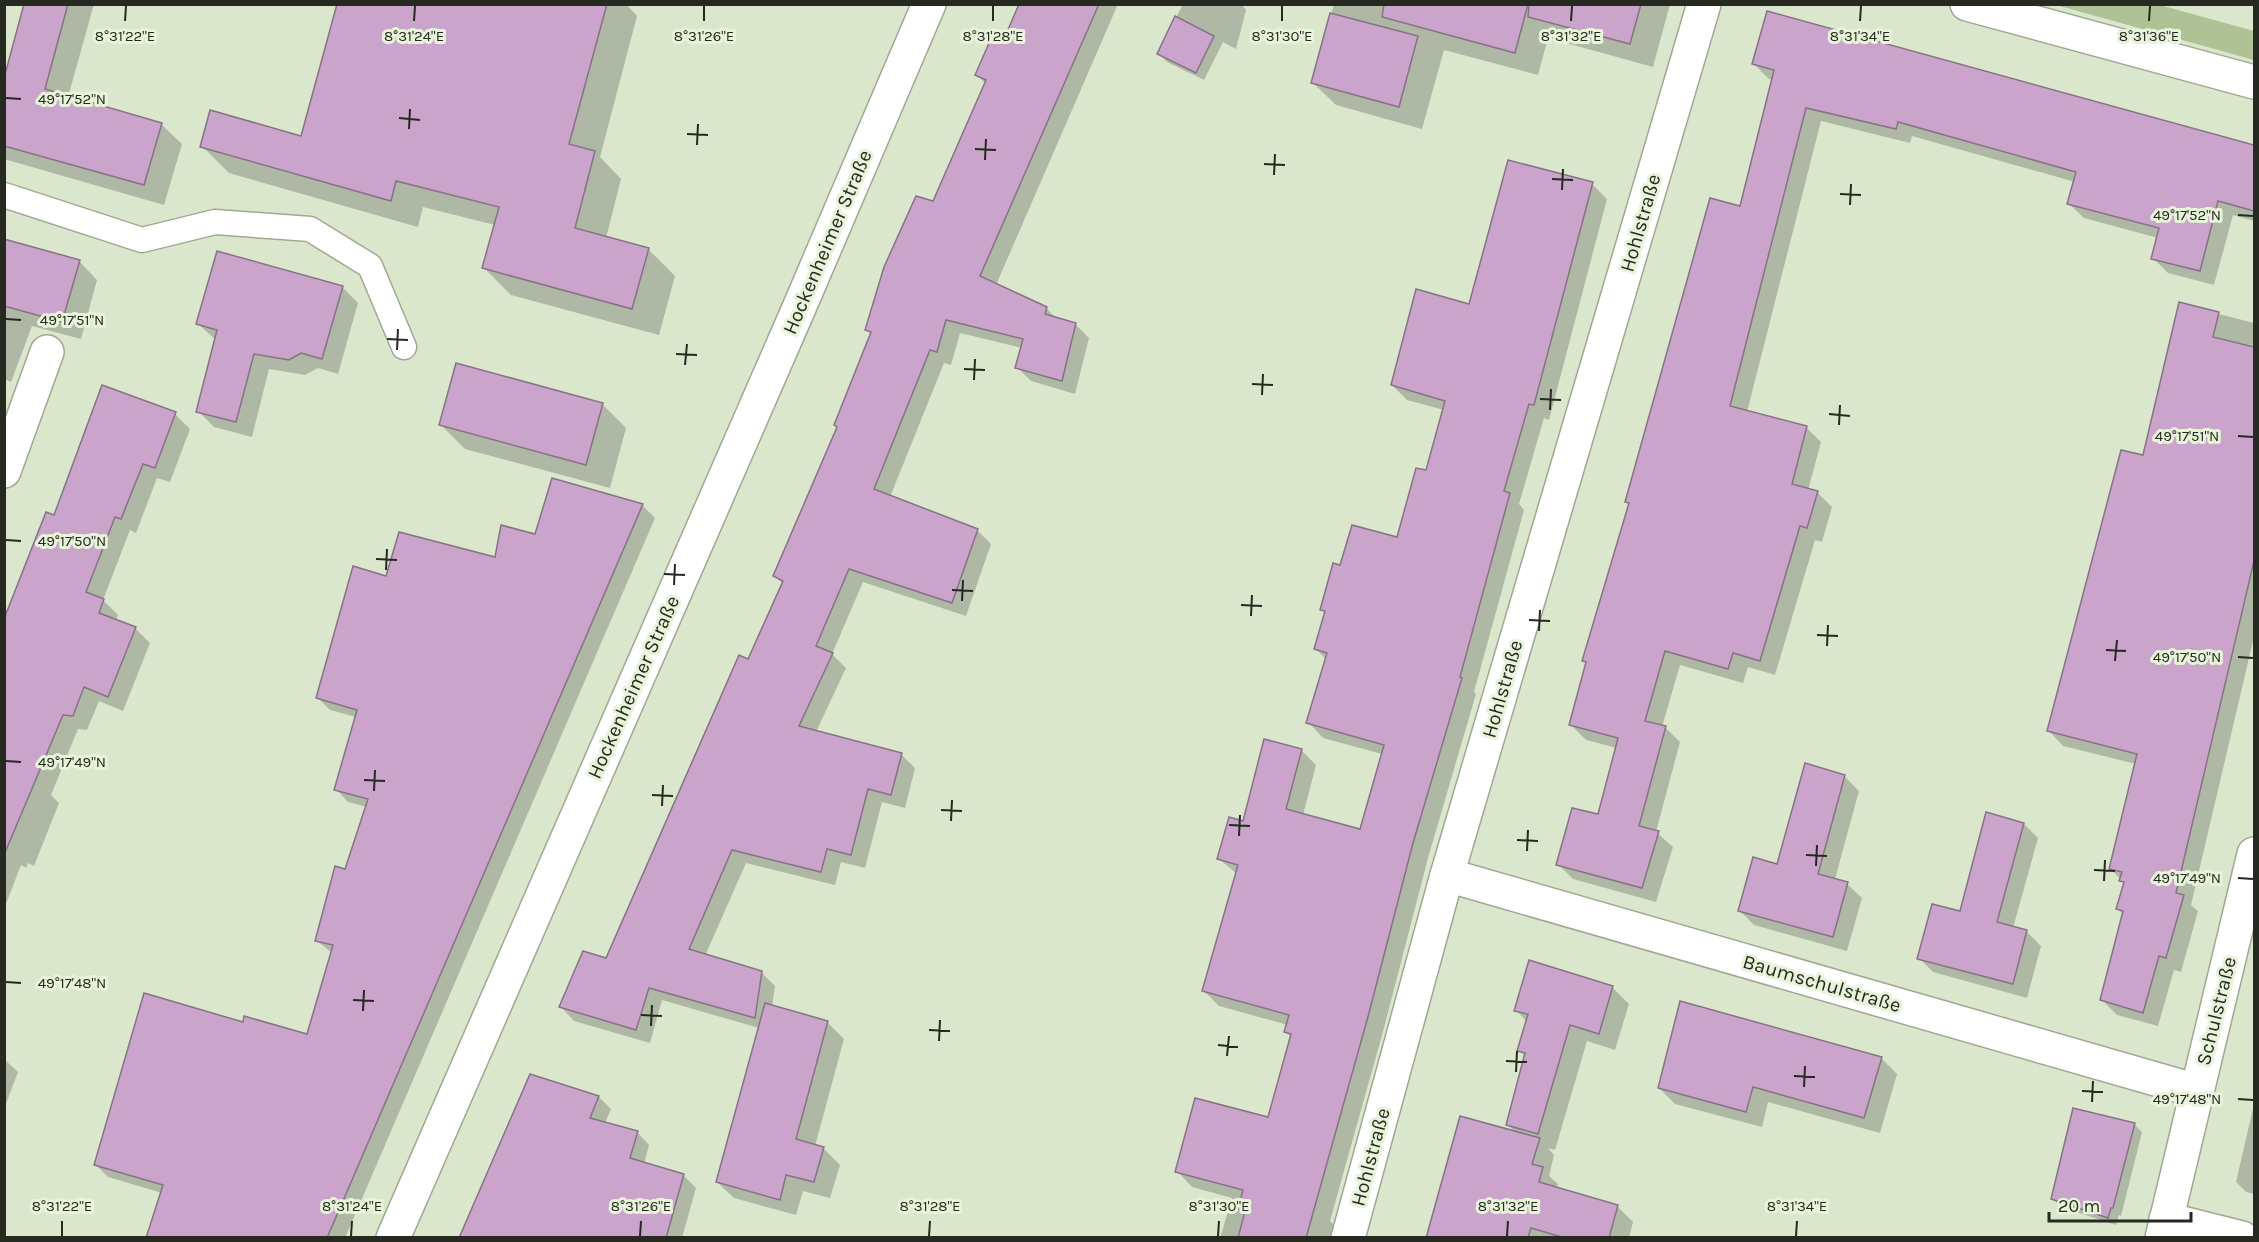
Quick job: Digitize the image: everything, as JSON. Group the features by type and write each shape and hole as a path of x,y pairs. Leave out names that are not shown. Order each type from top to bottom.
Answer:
{"street":[{"name":"Hockenheimer Straße","path":"393,1238 795,319 929,4"},
{"name":"Hohlstraße","path":"1348,1238 1447,875 1704,4"},
{"path":"1967,4 2254,82"},
{"path":"4,471 47,352"},
{"name":"Schulstraße","path":"2164,1228 2254,854"},
{"name":"Baumschulstraße","path":"1447,875 2197,1091"},
{"path":"2164,1228 2242,1238"}],"lane":[{"path":"4,195 142,240 215,222 310,229 370,266 404,347"}],"green space":[{"path":"2056,5 2160,5 2254,31 2254,60"}],"building":[{"path":"24,4 68,4 45,89 162,123 144,185 4,146 4,78"},
{"path":"337,4 607,4 569,144 595,151 575,228 649,248 632,309 482,268 499,207 396,181 391,201 200,147 210,110 301,136"},
{"path":"1019,4 1099,4 980,276 1047,307 1045,314 1076,323 1062,381 1015,368 1023,339 946,320 937,352 930,350 874,489 978,529 952,603 849,569 816,646 833,653 799,726 902,753 891,795 868,789 851,855 827,849 821,872 732,850 689,949 762,971 755,1018 649,988 636,1030 559,1007 583,951 606,958 739,655 748,659 783,581 773,576 837,427 834,425 871,332 865,330 884,267 916,196 933,201 986,80 975,75 993,34 1004,39"},
{"path":"1384,4 1528,4 1515,53 1382,17"},
{"path":"1529,4 1641,4 1630,44 1528,17"},
{"path":"1767,11 2254,145 2254,211 2218,201 2200,271 2151,259 2159,228 2067,204 2076,172 1898,122 1896,129 1806,108 1730,406 1807,426 1792,484 1818,491 1807,528 1800,526 1760,661 1733,653 1728,669 1665,651 1645,721 1666,726 1639,826 1659,831 1642,888 1556,865 1572,808 1598,814 1618,738 1569,725 1586,662 1582,661 1629,503 1625,502 1710,198 1740,206 1774,70 1752,64"},
{"path":"1330,13 1418,36 1399,107 1311,83"},
{"path":"1175,16 1214,36 1196,73 1157,54"},
{"path":"1508,160 1593,182 1534,405 1529,404 1504,491 1510,493 1460,677 1462,678 1413,843 1369,1013 1306,1238 1238,1238 1245,1211 1238,1209 1243,1190 1175,1172 1195,1098 1268,1117 1291,1034 1284,1032 1289,1015 1202,991 1238,865 1217,859 1229,817 1243,821 1264,739 1302,749 1286,809 1360,829 1384,745 1306,723 1327,653 1314,649 1325,611 1320,610 1333,563 1340,565 1352,525 1397,537 1416,468 1426,470 1445,401 1391,385 1416,289 1469,304"},
{"path":"4,239 80,260 62,322 4,306"},
{"path":"217,251 343,286 322,359 301,353 289,360 254,354 236,422 196,412 217,330 196,324"},
{"path":"2179,302 2219,312 2213,337 2254,347 2254,561 2176,893 2184,895 2166,958 2159,956 2143,1013 2100,1000 2123,911 2116,909 2124,882 2119,881 2122,872 2109,869 2137,754 2047,731 2121,450 2143,455"},
{"path":"456,363 603,403 586,465 439,425"},
{"path":"102,385 176,412 155,468 143,464 121,519 115,517 86,592 104,599 99,613 136,627 108,697 84,687 73,716 63,715 4,855 4,619 46,512 54,515"},
{"path":"552,478 643,504 327,1238 146,1238 163,1185 94,1165 144,993 243,1022 244,1016 307,1034 333,945 315,941 335,866 345,869 368,799 334,790 357,710 316,698 353,566 386,576 399,532 495,557 501,525 535,534"},
{"path":"1805,763 1845,775 1818,874 1848,882 1833,937 1738,911 1753,857 1777,864"},
{"path":"1986,812 2024,823 1997,922 2027,930 2013,984 1917,959 1932,904 1960,911"},
{"path":"1529,960 1613,986 1599,1034 1570,1025 1538,1134 1506,1125 1525,1053 1517,1051 1528,1014 1514,1011"},
{"path":"1680,1001 1882,1057 1864,1118 1753,1087 1746,1112 1658,1088"},
{"path":"765,1003 828,1021 796,1139 824,1147 814,1182 786,1175 780,1200 716,1182"},
{"path":"530,1074 599,1096 590,1118 638,1131 630,1158 684,1174 666,1238 459,1238"},
{"path":"2073,1108 2135,1123 2113,1208 2108,1218 2051,1199"},
{"path":"1460,1116 1540,1138 1532,1164 1543,1167 1539,1182 1618,1205 1609,1238 1565,1238 1531,1228 1528,1238 1426,1238"}]}
